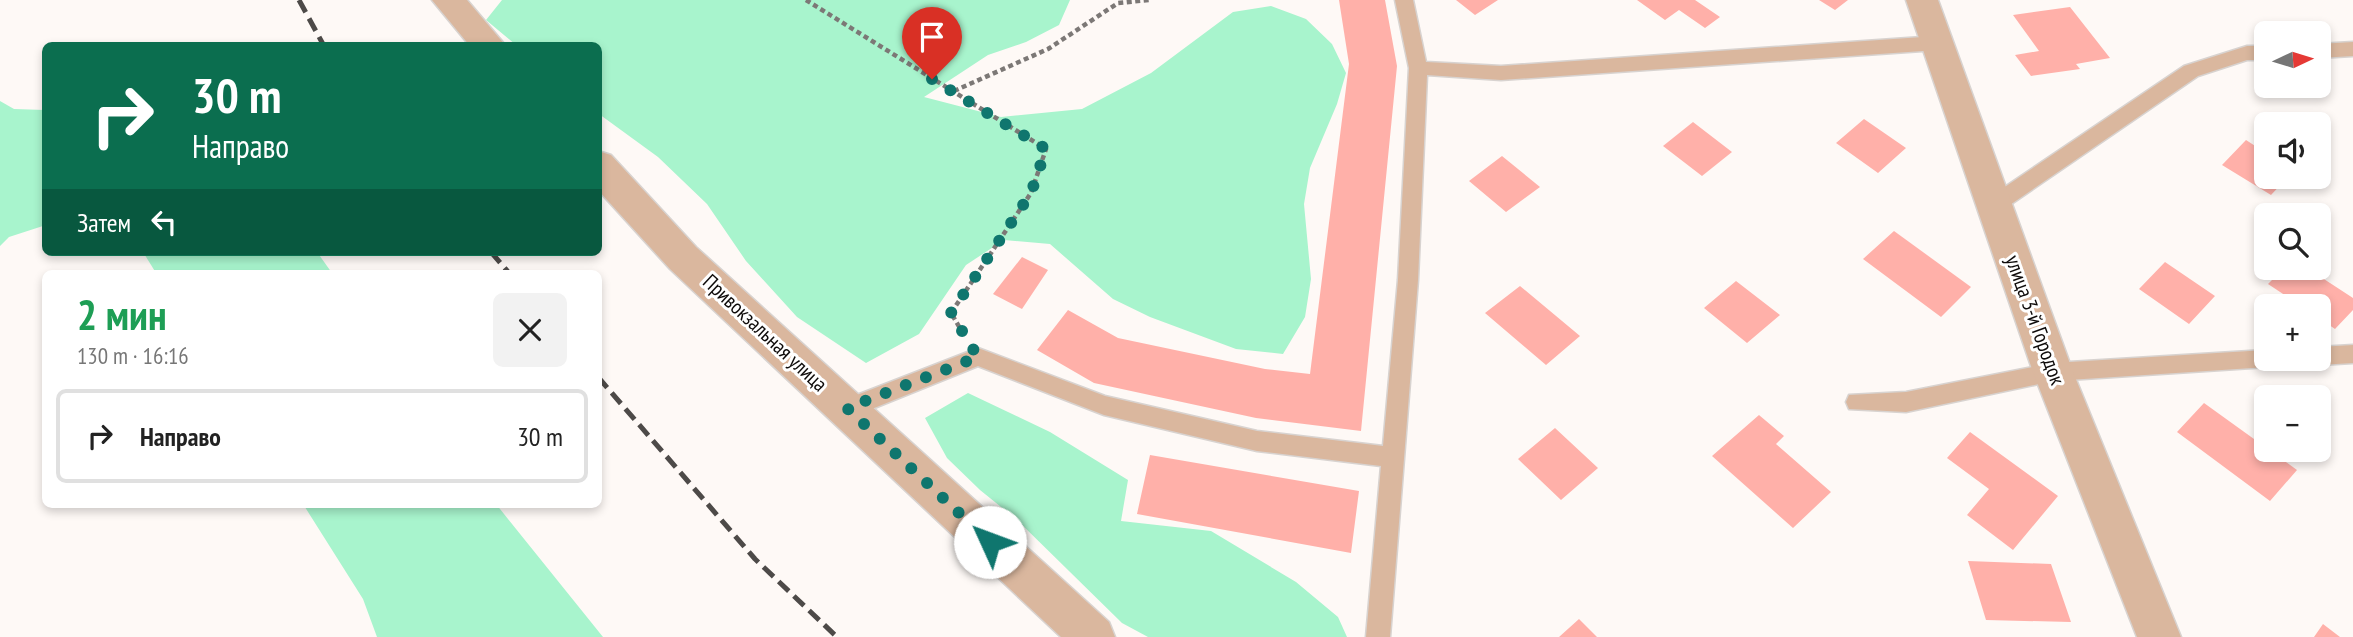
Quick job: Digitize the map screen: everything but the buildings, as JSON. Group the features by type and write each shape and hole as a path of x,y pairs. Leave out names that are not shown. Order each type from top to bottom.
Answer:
{"street":[{"name":"улица 3-й Городок","path":"1922,0 2053,372 2159,637"},
{"path":"457,2 486,42"},
{"name":"Привокзальная улица","path":"602,169 683,258 1093,637"}],"lane":[{"path":"1378,637 1408,281 1418,68 1404,0"},
{"path":"1418,68 1501,73 1937,43"},
{"path":"2331,50 2353,49"},
{"path":"1994,205 2191,71 2254,53"},
{"path":"2331,355 2353,354"},
{"path":"847,408 978,357 1104,405 1257,441 1393,457"},
{"path":"1857,402 1906,402 2053,372 2254,360"}],"path":[{"path":"806,0 1046,149 1031,193 951,313 978,357"},
{"path":"953,92 1048,49 1118,3 1149,0"}],"green space":[{"path":"502,0 1070,0 1059,25 1026,42 988,55 924,97 1001,117 1082,109 1151,73 1233,12 1271,6 1306,19 1332,44 1346,73 1337,104 1310,168 1304,204 1311,279 1305,317 1283,354 1236,349 1150,317 1113,299 1050,244 1004,240 966,265 919,334 866,363 797,317 746,261 707,204 658,157 602,116 602,42 512,42 486,20"},
{"path":"0,101 14,109 42,110 42,226 9,237 0,246"},
{"path":"145,256 320,256 330,270 154,270"},
{"path":"968,393 1050,432 1128,480 1121,521 1211,531 1296,582 1338,617 1347,637 1148,637 1122,623 1016,519 980,490 947,458 925,418"},
{"path":"306,508 499,508 603,637 377,637 363,599"}],"railway":[{"path":"299,0 322,42"},
{"path":"494,256 506,270"},
{"path":"602,382 755,559 837,637"}],"route":[{"path":"932,79 1046,149 1031,193 951,313 978,357 847,408 990,542"}]}
